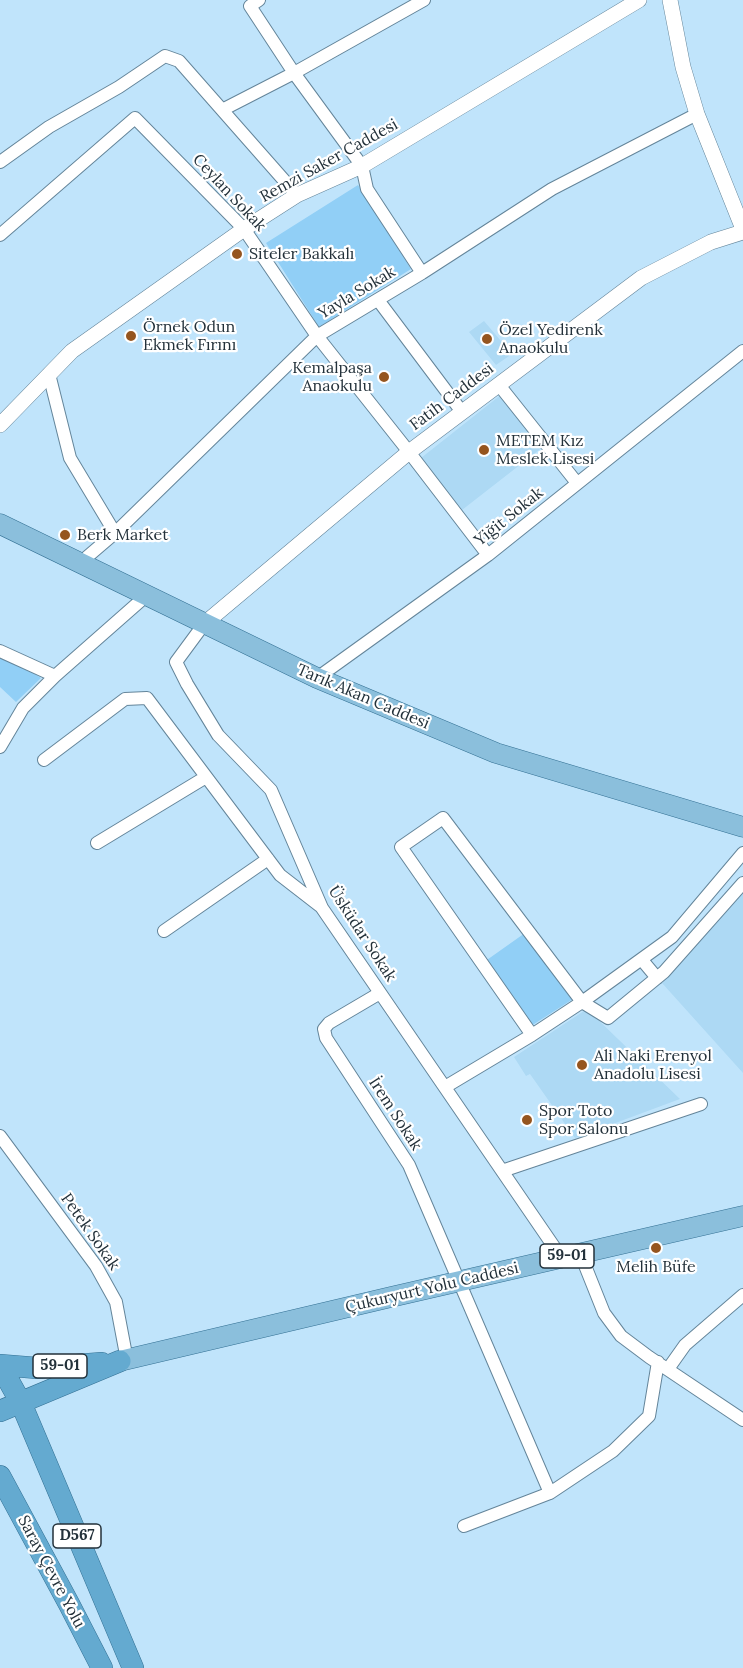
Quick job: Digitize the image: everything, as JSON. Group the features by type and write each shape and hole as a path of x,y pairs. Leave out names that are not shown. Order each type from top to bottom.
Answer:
{"highway":[{"name":"59-01","path":"0,1365 37,1368 124,1360"},
{"path":"0,1411 124,1360"},
{"name":"D567","path":"0,1365 21,1403"},
{"name":"Saray Çevre Yolu","path":"21,1403 134,1668"},
{"name":"Saray Çevre Yolu","path":"0,1476 102,1668"}],"main road":[{"name":"Tarık Akan Caddesi","path":"0,524 317,678 496,753 743,827"},
{"name":"Çukuryurt Yolu Caddesi","path":"124,1360 743,1216"}],"street":[{"path":"222,110 294,73 424,0"},
{"name":"Remzi Saker Caddesi","path":"0,425 72,351 244,230 297,195 362,166 639,0"},
{"path":"670,0 683,67 697,114 743,230"},
{"path":"255,3 294,73 362,166 368,189 422,273"},
{"path":"0,162 49,127 118,87 165,56 179,61 297,195"},
{"name":"Yayla Sokak","path":"80,563 115,533 317,336 422,273 552,189 697,114"},
{"name":"Ceylan Sokak","path":"0,235 135,118 244,230 317,336 488,555"},
{"name":"Fatih Caddesi","path":"204,624 409,452 641,278 711,242 743,230"},
{"path":"378,300 462,412"},
{"name":"Yiğit Sokak","path":"317,678 488,555 743,351"},
{"path":"49,374 70,458 115,533"},
{"path":"499,385 577,483"},
{"path":"0,747 23,708 55,676 147,595"},
{"name":"Üsküdar Sokak","path":"204,624 176,663 218,735 272,790 321,908 502,1170 571,1255 604,1313 621,1336 743,1420"},
{"path":"0,651 55,676"},
{"path":"44,760 125,699 147,698 280,875 321,908"},
{"path":"97,843 206,777"},
{"path":"532,1035 401,847 443,818 582,1002 608,1018 664,972 743,883"},
{"path":"445,1087 582,1002 672,937 743,853"},
{"path":"164,930 268,859"},
{"path":"642,960 657,978"},
{"name":"İrem Sokak","path":"380,993 329,1023 324,1029 326,1038 409,1165 550,1492"},
{"path":"502,1170 701,1104"},
{"name":"Petek Sokak","path":"0,1136 96,1266 116,1302 124,1360"},
{"path":"464,1526 550,1492 613,1451 649,1416 662,1366 743,1295"}],"shaded area":[{"path":"358,185 411,269 319,327 266,243"},
{"name":"Özel Yedirenk Anaokulu","path":"484,321 512,354 496,365 469,332"},
{"name":"METEM Kız Meslek Lisesi","path":"507,390 548,443 462,510 421,458"},
{"path":"0,652 41,678 16,702 0,687"},
{"path":"743,893 743,1073 662,983"},
{"path":"525,933 573,999 531,1026 484,962"},
{"name":"Ali Naki Erenyol Anadolu Lisesi","path":"587,1009 680,1099 575,1138 530,1074 526,1076 514,1057"}],"place":[{"name":"Siteler Bakkalı","path":"237,254"},
{"name":"Örnek Odun Ekmek Fırını","path":"131,336"},
{"name":"Özel Yedirenk Anaokulu","path":"487,339"},
{"name":"Kemalpaşa Anaokulu","path":"384,377"},
{"name":"METEM Kız Meslek Lisesi","path":"484,450"},
{"name":"Berk Market","path":"65,535"},
{"name":"Ali Naki Erenyol Anadolu Lisesi","path":"582,1065"},
{"name":"Spor Toto Spor Salonu","path":"527,1120"},
{"name":"Melih Büfe","path":"656,1248"}]}
